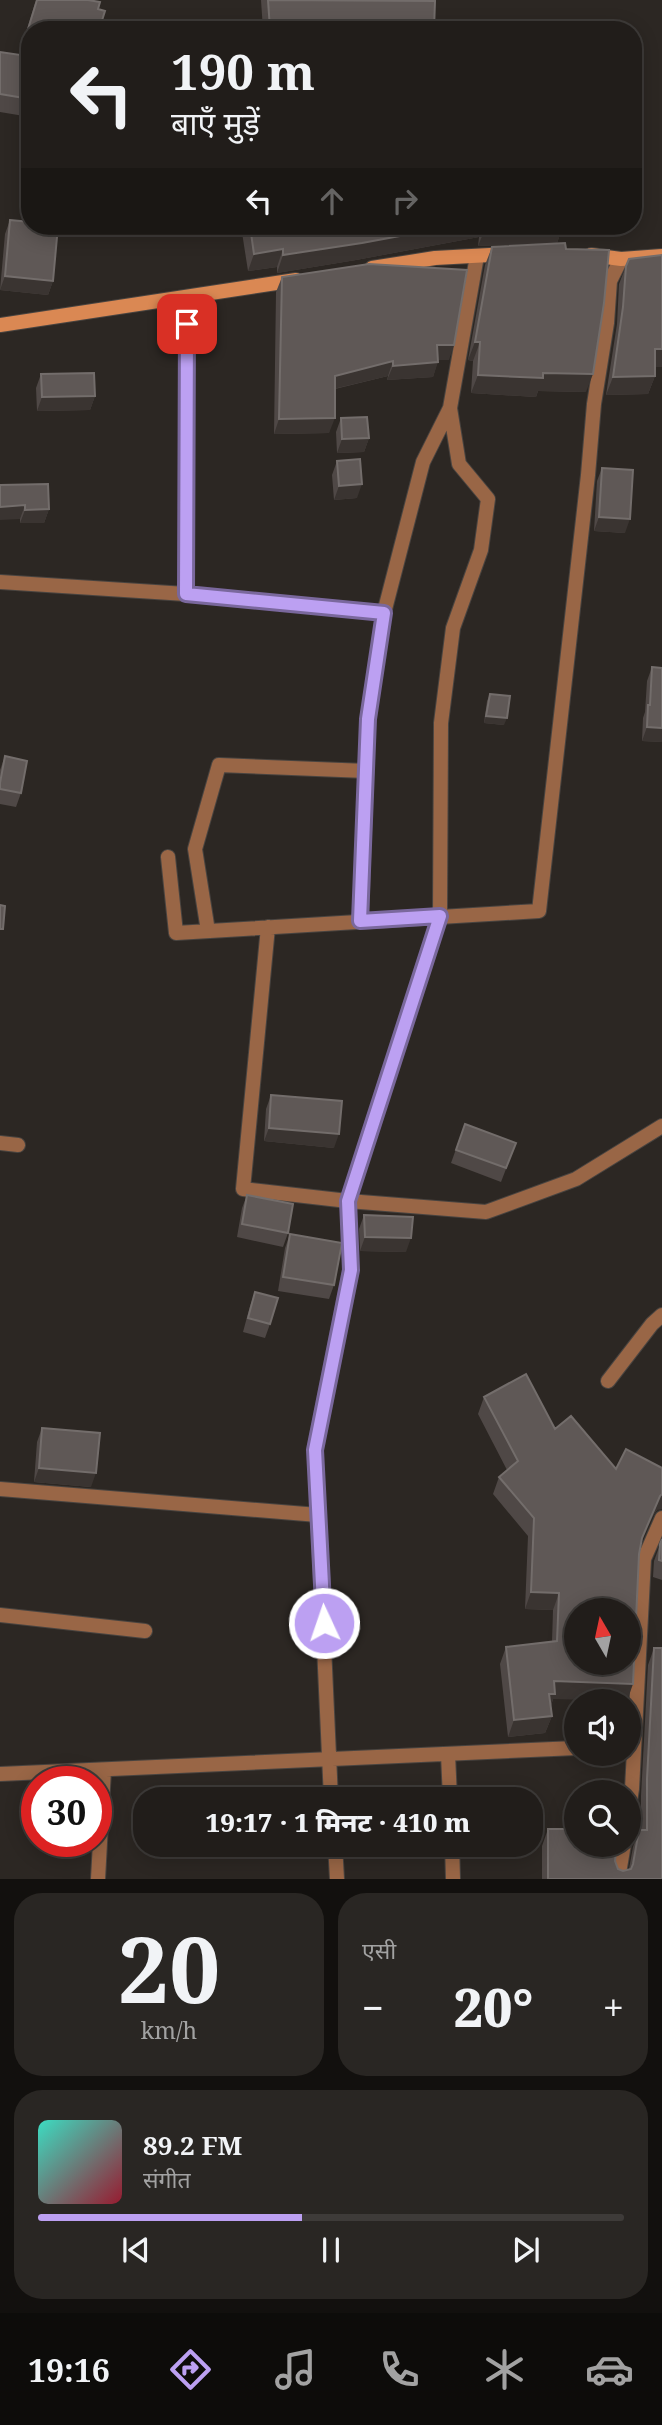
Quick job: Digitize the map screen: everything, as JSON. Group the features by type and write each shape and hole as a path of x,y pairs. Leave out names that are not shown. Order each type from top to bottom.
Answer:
{"street":[{"path":"574,253 621,259 662,256"},
{"path":"355,271 435,258 526,254"},
{"path":"360,921 368,719 384,613 423,462 450,408 477,256"},
{"path":"168,857 176,933 539,911 594,404 607,323 610,281 621,259"},
{"path":"0,325 315,277"},
{"path":"186,594 187,297"},
{"path":"330,1787 315,1450 351,1270 348,1201 440,916 441,723 453,628 481,550 488,499 459,464 450,408"},
{"path":"0,582 186,594 384,613"},
{"path":"208,931 195,849 219,765 366,771"},
{"path":"268,927 243,1189 486,1212 576,1178 662,1126"},
{"path":"0,1143 18,1145"},
{"path":"608,1381 662,1315"},
{"path":"0,1489 318,1515"},
{"path":"635,1689 644,1559 662,1518"},
{"path":"0,1615 145,1631"},
{"path":"112,1770 564,1748"},
{"path":"449,1754 450,1787"},
{"path":"0,1774 21,1773"},
{"path":"98,1879 99,1857"},
{"path":"336,1857 337,1879"},
{"path":"452,1857 453,1879"},
{"path":"618,1879 622,1857"}],"building":[{"path":"37,0 88,0 100,2 98,9 105,11 102,21 31,21"},
{"path":"268,0 435,1 434,21 269,21"},
{"path":"0,52 20,55 21,52 21,98 0,94"},
{"path":"10,220 21,221 21,235 57,235 53,281 5,276"},
{"path":"251,235 405,235 283,255 283,249 254,254"},
{"path":"565,243 566,249 609,250 593,374 543,373 543,378 478,375 480,342 475,342 492,247"},
{"path":"662,255 662,349 655,349 655,376 613,377 626,266 629,259"},
{"path":"369,264 467,270 454,345 437,345 438,362 393,366 393,361 335,376 335,418 279,419 282,277"},
{"path":"94,373 95,396 42,397 41,374"},
{"path":"367,417 369,438 342,439 341,418"},
{"path":"360,459 362,484 339,486 337,461"},
{"path":"602,468 633,470 630,519 599,517"},
{"path":"48,484 49,509 25,510 25,505 0,507 0,485"},
{"path":"652,667 662,668 662,728 647,727"},
{"path":"490,694 510,696 507,718 486,716"},
{"path":"5,756 27,761 21,793 0,789"},
{"path":"0,905 5,906 3,929 0,929"},
{"path":"271,1095 342,1101 339,1134 269,1128"},
{"path":"465,1124 516,1143 506,1168 456,1150"},
{"path":"247,1195 293,1204 288,1233 242,1224"},
{"path":"364,1215 413,1217 411,1238 365,1237"},
{"path":"290,1234 342,1243 334,1285 283,1277"},
{"path":"255,1292 278,1298 270,1324 248,1318"},
{"path":"526,1374 555,1429 571,1416 616,1469 626,1449 662,1468 662,1494 642,1538 637,1598 564,1598 564,1675 633,1675 633,1684 554,1681 555,1694 549,1694 552,1716 514,1720 506,1647 557,1641 559,1593 531,1592 534,1518 499,1477 518,1461 484,1397"},
{"path":"42,1428 100,1433 96,1473 39,1468"},
{"path":"662,1539 662,1561 659,1560"},
{"path":"654,1648 662,1648 662,1879 548,1879 548,1829 564,1829 564,1857 615,1857 618,1869 631,1869 634,1857 641,1857 641,1830 647,1830"}],"route":[{"path":"187,324 186,594 384,613 368,719 360,921 440,916 348,1201 351,1270 315,1450 324,1623"}]}
